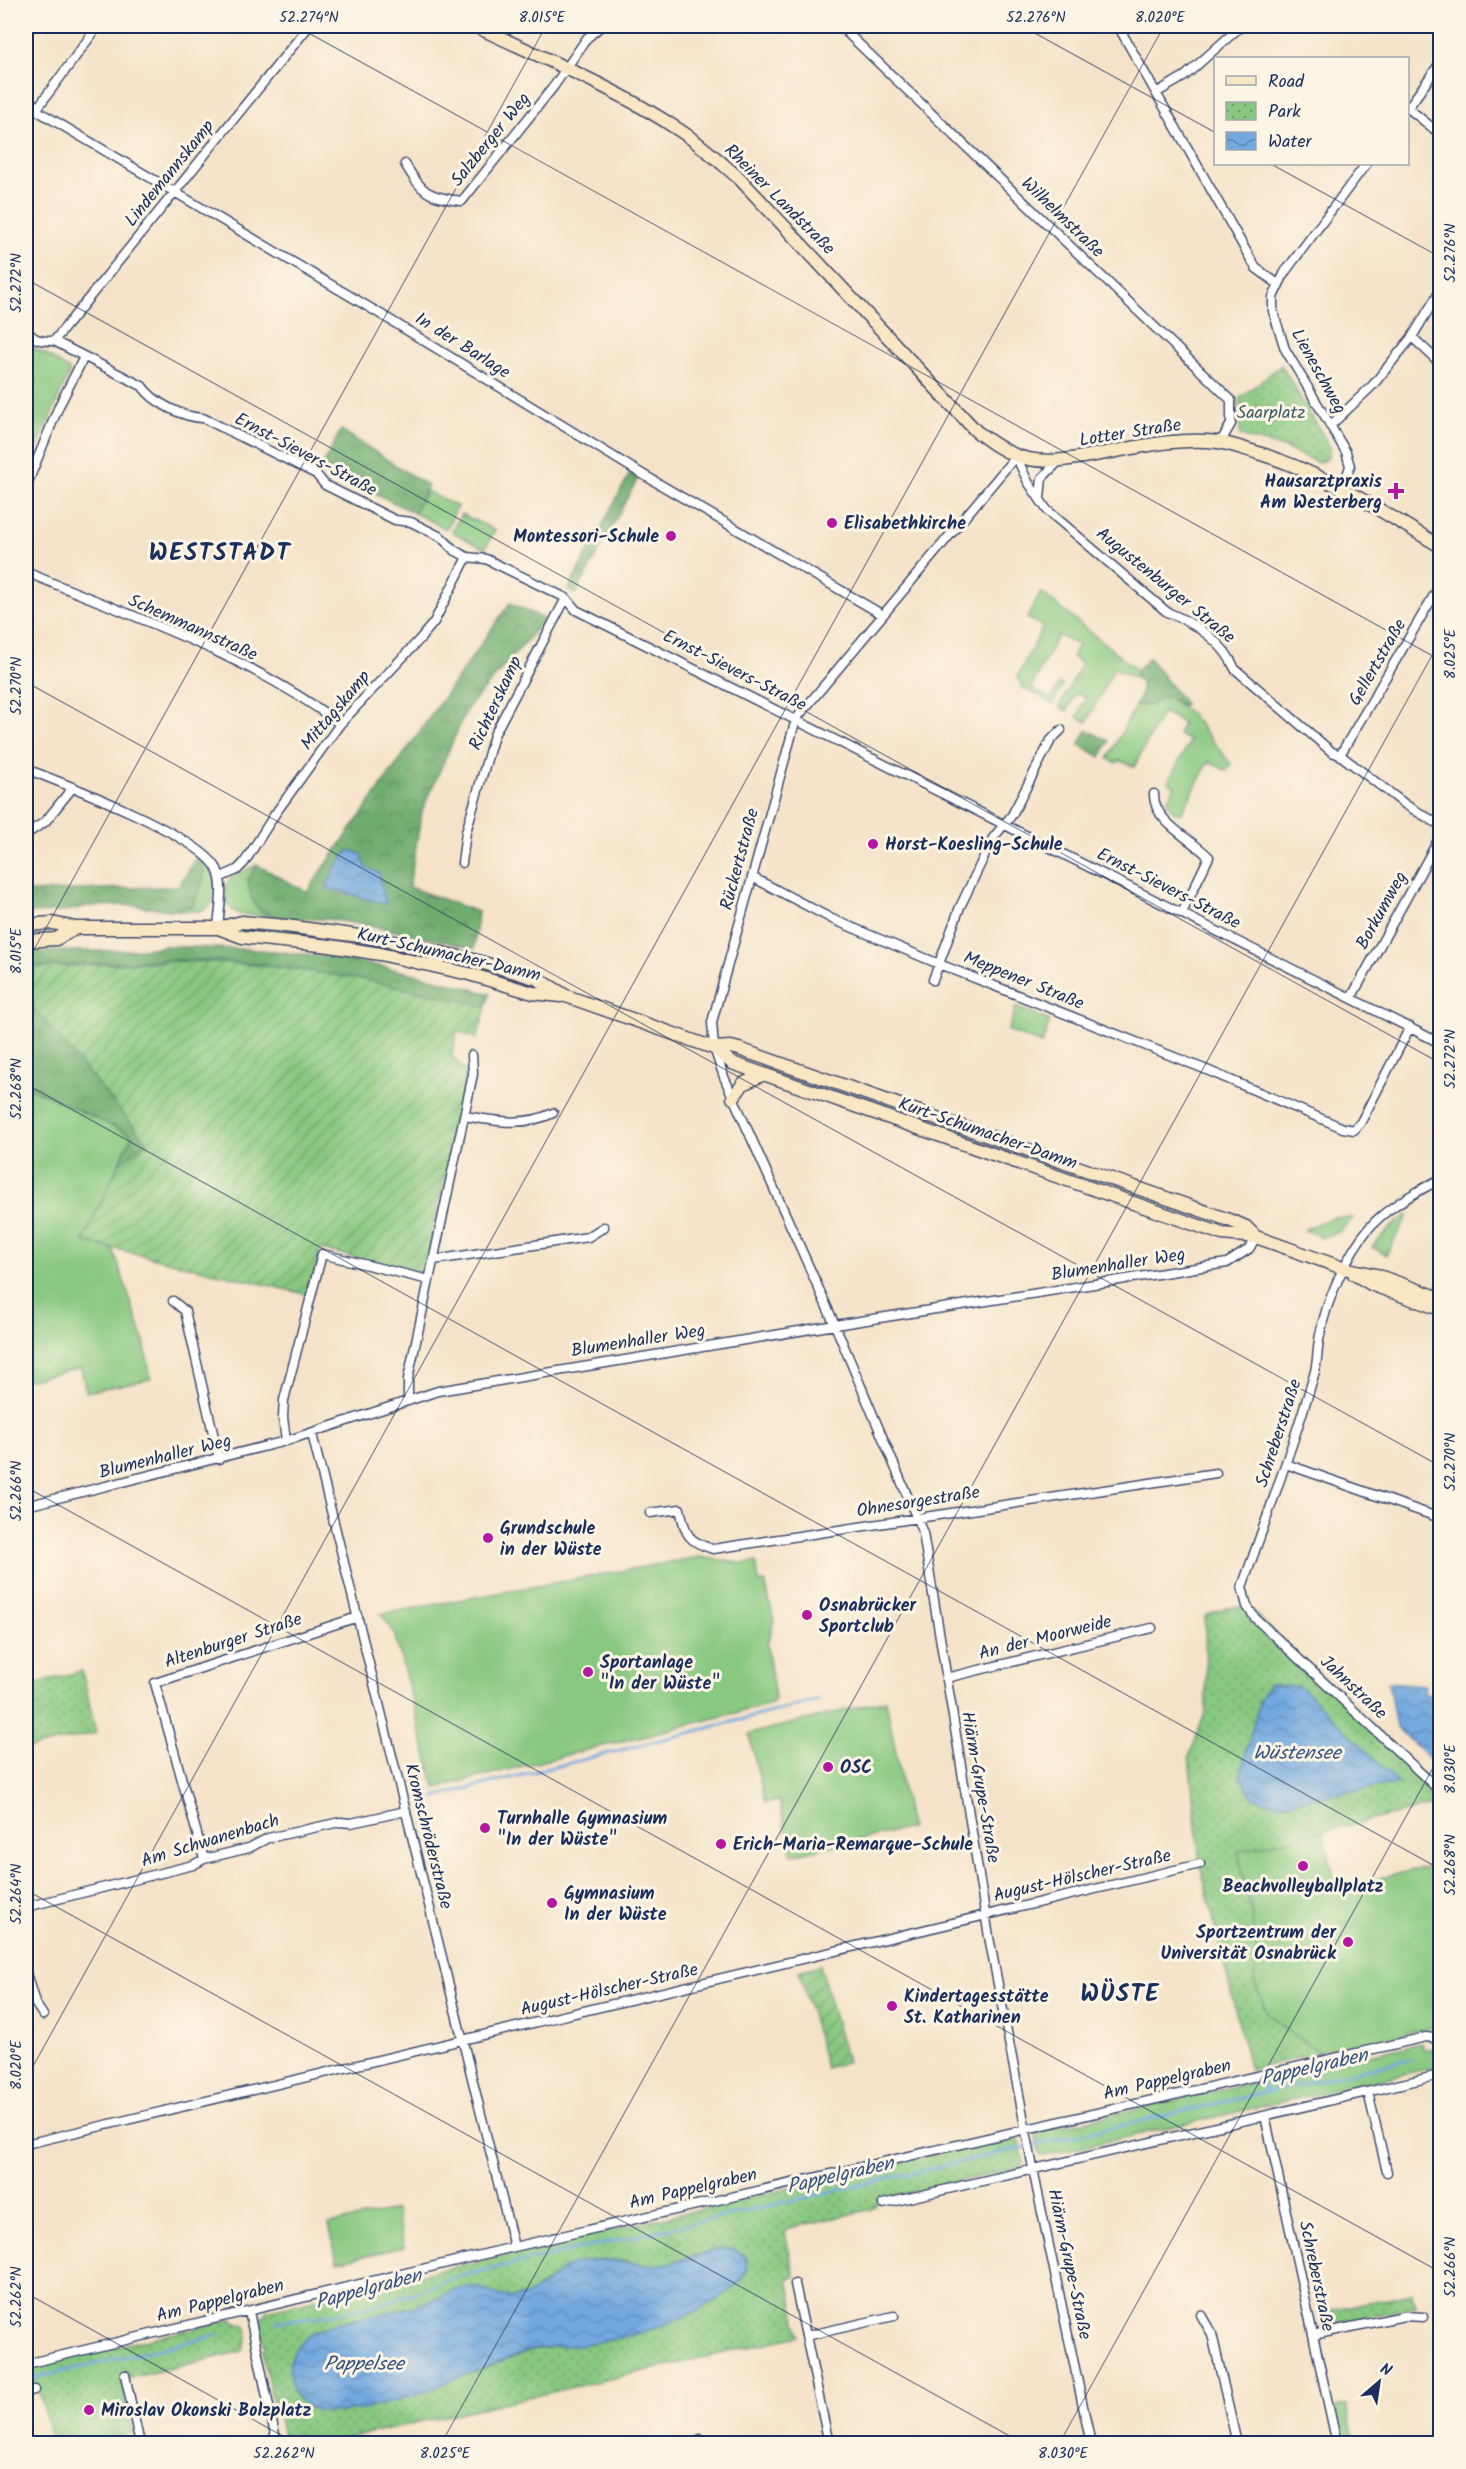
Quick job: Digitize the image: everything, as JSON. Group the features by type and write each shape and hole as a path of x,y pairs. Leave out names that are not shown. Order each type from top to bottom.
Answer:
{"main road":[{"name":"Rheiner Landstraße","path":"475,26 661,118 732,172 976,431 998,447 1016,456"},
{"name":"Lotter Straße","path":"1016,456 1060,461 1169,442 1189,440 1220,443 1275,459 1343,488 1440,546"},
{"name":"Kurt-Schumacher-Damm","path":"26,925 52,923 76,928 218,928 242,922 332,932 392,942 515,972 538,979 566,996 714,1048 732,1063 1221,1234 1256,1237 1343,1268"},
{"name":"Kurt-Schumacher-Damm","path":"26,941 56,939 76,928"},
{"name":"Kurt-Schumacher-Damm","path":"714,1048 739,1049 1221,1217 1246,1227 1256,1237"},
{"path":"733,1098 743,1084 764,1074"},
{"path":"1343,1268 1376,1275 1440,1298"},
{"path":"1343,1268 1373,1285 1440,1309"}],"street":[{"path":"36,110 98,26"},
{"name":"Lindemannskamp","path":"54,341 309,26"},
{"path":"566,70 587,38 601,26"},
{"name":"Wilhelmstraße","path":"843,26 1231,400 1231,424 1220,443"},
{"path":"1118,26 1250,258 1256,267 1278,284 1365,165"},
{"path":"1156,93 1185,76 1241,26"},
{"path":"1409,105 1440,63"},
{"name":"Salzberger Weg","path":"405,165 418,188 440,198 462,201 566,70"},
{"name":"In der Barlage","path":"26,104 377,312 637,471 883,615"},
{"path":"1409,110 1440,134"},
{"name":"Lieneschweg","path":"1278,284 1273,297 1273,311 1285,349 1346,452 1350,466 1343,488"},
{"path":"1330,426 1373,385 1412,337 1440,291"},
{"name":"Ernst-Sievers-Straße","path":"26,329 31,337 39,341 54,341 142,386 150,397 192,418 203,418 316,474 325,485 395,520 411,522 430,531 467,557 486,559 566,598 576,610 1440,1043"},
{"path":"1412,337 1440,363"},
{"path":"26,487 59,406 84,357"},
{"name":"Augustenburger Straße","path":"1016,456 1021,470 1040,502 1167,612 1191,622 1228,654 1235,669 1336,753 1406,805 1440,825"},
{"name":"Rückertstraße","path":"835,1325 733,1098 714,1048 712,1022 795,719 1016,456"},
{"path":"1040,502 1039,485 1042,478 1060,461"},
{"name":"Mittagskamp","path":"221,876 237,870 244,863 288,796 340,724 427,631 467,557"},
{"name":"Schemmannstraße","path":"26,572 239,664 318,708 340,724"},
{"name":"Gellertstraße","path":"1336,753 1360,724 1440,585"},
{"name":"Richterskamp","path":"462,863 466,832 494,735 566,598"},
{"path":"933,980 960,907 993,838 1005,824 1051,740 1061,730"},
{"path":"26,769 73,786 128,811 203,852 216,866 221,876 218,928"},
{"path":"26,834 45,822 73,786"},
{"path":"1154,794 1154,804 1169,824 1209,857 1182,914"},
{"name":"Borkumweg","path":"1351,998 1440,837"},
{"name":"Meppener Straße","path":"752,877 832,919 1343,1128 1354,1130 1361,1122 1410,1027"},
{"path":"408,1401 408,1379 473,1074 472,1054"},
{"path":"465,1116 507,1122 539,1120 553,1113"},
{"name":"Schreberstraße","path":"1247,1606 1242,1587 1286,1464 1315,1372 1320,1334 1343,1268 1357,1244 1377,1220 1388,1210 1440,1179"},
{"path":"434,1260 588,1237 604,1227"},
{"name":"Blumenhaller Weg","path":"26,1506 312,1434 438,1391 1227,1263 1249,1249 1256,1237"},
{"path":"286,1441 283,1417 284,1400 322,1254 429,1280"},
{"path":"173,1301 184,1311 219,1459"},
{"name":"Hiärm-Grupe-Straße","path":"835,1325 917,1517 926,1547 986,1915 1033,2169 1091,2444"},
{"name":"Kromschröderstraße","path":"312,1434 514,2247"},
{"path":"1286,1464 1440,1518"},
{"name":"Ohnesorgestraße","path":"650,1513 680,1509 686,1535 696,1544 713,1549 1216,1473"},
{"name":"Jahnstraße","path":"1247,1606 1255,1618 1440,1791"},
{"name":"Altenburger Straße","path":"204,1859 155,1683 358,1617"},
{"name":"An der Moorweide","path":"946,1678 1152,1628"},
{"name":"Am Schwanenbach","path":"26,1907 193,1865 204,1859 249,1848 268,1838 340,1822 351,1823 406,1811"},
{"name":"August-Hölscher-Straße","path":"26,2144 1200,1864"},
{"path":"26,1973 34,2003 43,2015"},
{"name":"Am Pappelgraben","path":"26,2364 514,2247 1026,2131 1426,2037 1440,2039"},
{"path":"883,2204 1440,2075"},
{"path":"1368,2092 1387,2172"},
{"name":"Schreberstraße","path":"1265,2116 1337,2444"},
{"path":"795,2284 829,2444"},
{"path":"249,2312 277,2444"},
{"path":"1201,2315 1212,2334 1237,2444"},
{"path":"806,2336 894,2316"},
{"path":"1313,2335 1404,2316 1423,2317"},
{"path":"125,2374 140,2444"}],"green space":[{"path":"26,344 49,356 70,371 26,474"},
{"name":"Saarplatz","path":"1281,365 1330,447 1328,458 1318,463 1285,448 1240,436 1240,398"},
{"path":"341,430 428,486 414,513 322,466"},
{"path":"630,473 638,478 576,594 568,590"},
{"path":"426,491 457,506 447,529 414,513"},
{"path":"461,514 495,530 485,549 452,532"},
{"path":"1041,592 1137,670 1135,678 1114,668 1087,722 1077,717 1086,697 1076,693 1067,711 1059,707 1082,663 1072,657 1078,645 1058,635 1031,688 1051,699 1059,683 1063,685 1053,704 1023,688 1017,677 1043,627 1027,618"},
{"path":"510,603 545,619 467,709 422,811 409,887 478,912 474,949 335,920 280,917 259,909 252,898 248,880 257,865 307,892"},
{"path":"1149,658 1185,704 1183,706 1167,696 1151,705 1135,706 1141,694 1141,682 1135,678 1137,670"},
{"path":"1167,696 1191,714 1231,764 1227,771 1209,761 1181,814 1172,810 1167,801 1175,786 1168,782 1190,741 1178,734 1183,723 1163,712 1134,767 1119,760 1117,763 1108,759 1135,706 1151,705"},
{"path":"1087,730 1109,741 1101,757 1079,745"},
{"path":"197,856 208,865 213,873 215,887 213,901 207,908 198,911 169,910 193,906 204,868"},
{"path":"197,856 204,868 203,882 193,906 169,910 130,905 88,906 62,912 26,913 26,892 179,886"},
{"path":"257,865 248,880 260,910 275,916 237,913 227,902 226,886 232,877"},
{"path":"164,946 268,951 336,958 439,980 490,994 486,1007 353,978 217,961 145,961 26,968 26,952 130,950"},
{"path":"173,961 292,969 369,981 486,1007 477,1038 457,1031 452,1056 467,1074 425,1274 320,1249 309,1295 83,1241 119,1164 147,1142 26,999 26,968"},
{"path":"26,999 147,1142 119,1164 132,1135 26,1086"},
{"path":"1016,1007 1050,1021 1042,1044 1008,1031"},
{"path":"26,1086 132,1135 83,1241 113,1249 144,1341 151,1379 86,1392 81,1368 26,1380"},
{"path":"1409,1214 1386,1255 1372,1247 1391,1227"},
{"path":"1333,1217 1353,1218 1340,1231 1322,1238 1319,1234 1305,1231 1305,1229"},
{"name":"Sportanlage \"In der Wüste\"","path":"699,1557 739,1563 756,1562 759,1582 765,1582 774,1621 767,1645 775,1699 771,1704 435,1788 394,1632 381,1614"},
{"path":"1247,1606 1437,1789 1431,1806 1238,1851 1251,1910 1257,1953 1254,1981 1267,2013 1292,2034 1320,2052 1250,2070 1200,1864 1189,1757 1206,1710 1205,1616 1227,1608"},
{"path":"82,1671 96,1733 26,1749 26,1686"},
{"name":"OSC","path":"886,1700 910,1828 792,1855 779,1801 765,1803 749,1734"},
{"name":"Sportzentrum der Universität Osnabrück","path":"1323,1831 1337,1889 1434,1865 1440,1861 1440,2026 1320,2052 1292,2034 1267,2013 1254,1981 1257,1952 1251,1910 1237,1851"},
{"path":"820,1965 847,2062 826,2068 799,1971"},
{"path":"1422,2043 1424,2051 1436,2048 1440,2043 1440,2069 1426,2069 1044,2156 1040,2154 1036,2138 1041,2131 1240,2085 1262,2083 1272,2077"},
{"path":"1012,2136 1020,2142 1024,2162 1021,2167 880,2200 872,2209 790,2228 785,2233 795,2277 788,2279 799,2336 326,2443 285,2444 278,2414 275,2415 262,2350 265,2348 260,2320 266,2311","holes":["718,2249 732,2249 742,2253 747,2260 748,2269 743,2280 688,2315 618,2338 537,2349 389,2402 344,2412 420,2305 466,2287 476,2287 499,2297 516,2298 531,2293 566,2268 578,2263 625,2261 645,2265 667,2264"]},
{"path":"396,2210 404,2247 337,2262 329,2224"},
{"path":"1413,2293 1416,2307 1323,2326 1320,2312"},
{"path":"233,2319 234,2322 245,2326 248,2336 242,2351 122,2380 133,2433 91,2443 52,2443 40,2393 32,2387 26,2388 26,2368"},
{"path":"1346,2405 1356,2443 1344,2443 1335,2408"}],"water":[{"path":"350,850 361,854 366,868 379,873 386,904 327,888 336,867"},
{"path":"1388,1682 1425,1685 1424,1693 1440,1699 1440,1765 1437,1765 1396,1727"},
{"name":"Wüstensee","path":"1268,1685 1300,1686 1399,1783 1280,1804 1253,1798 1240,1776 1260,1699"},
{"name":"Pappelsee","path":"718,2249 736,2251 745,2258 747,2266 738,2284 696,2311 649,2330 593,2343 537,2349 447,2383 369,2408 335,2412 308,2407 293,2389 289,2366 296,2348 310,2335 330,2326 419,2305 467,2287 480,2288 510,2297 526,2295 564,2269 580,2262 606,2260 656,2265 683,2260"}],"waterway":[{"path":"435,1797 819,1700"},
{"name":"Pappelgraben","path":"277,2322 365,2308 408,2295 448,2279 1412,2059"},
{"path":"1263,2082 1264,2089 1269,2092"},
{"name":"Pappelgraben","path":"26,2380 218,2335"}],"place":[{"name":"Hausarztpraxis Am Westerberg","path":"1396,491"},
{"name":"Elisabethkirche","path":"832,523"},
{"name":"Montessori-Schule","path":"671,536"},
{"name":"Horst-Koesling-Schule","path":"873,844"},
{"name":"Grundschule in der Wüste","path":"488,1538"},
{"name":"Osnabrücker Sportclub","path":"807,1615"},
{"name":"Sportanlage \"In der Wüste\"","path":"588,1672"},
{"name":"OSC","path":"828,1767"},
{"name":"Turnhalle Gymnasium \"In der Wüste\"","path":"485,1828"},
{"name":"Erich-Maria-Remarque-Schule","path":"721,1844"},
{"name":"Beachvolleyballplatz","path":"1303,1866"},
{"name":"Gymnasium In der Wüste","path":"552,1903"},
{"name":"Sportzentrum der Universität Osnabrück","path":"1348,1942"},
{"name":"Kindertagesstätte St. Katharinen","path":"892,2006"},
{"name":"Miroslav Okonski Bolzplatz","path":"89,2410"}],"district":[{"name":"WESTSTADT","path":"220,552"},
{"name":"WÜSTE","path":"1120,1993"}]}
